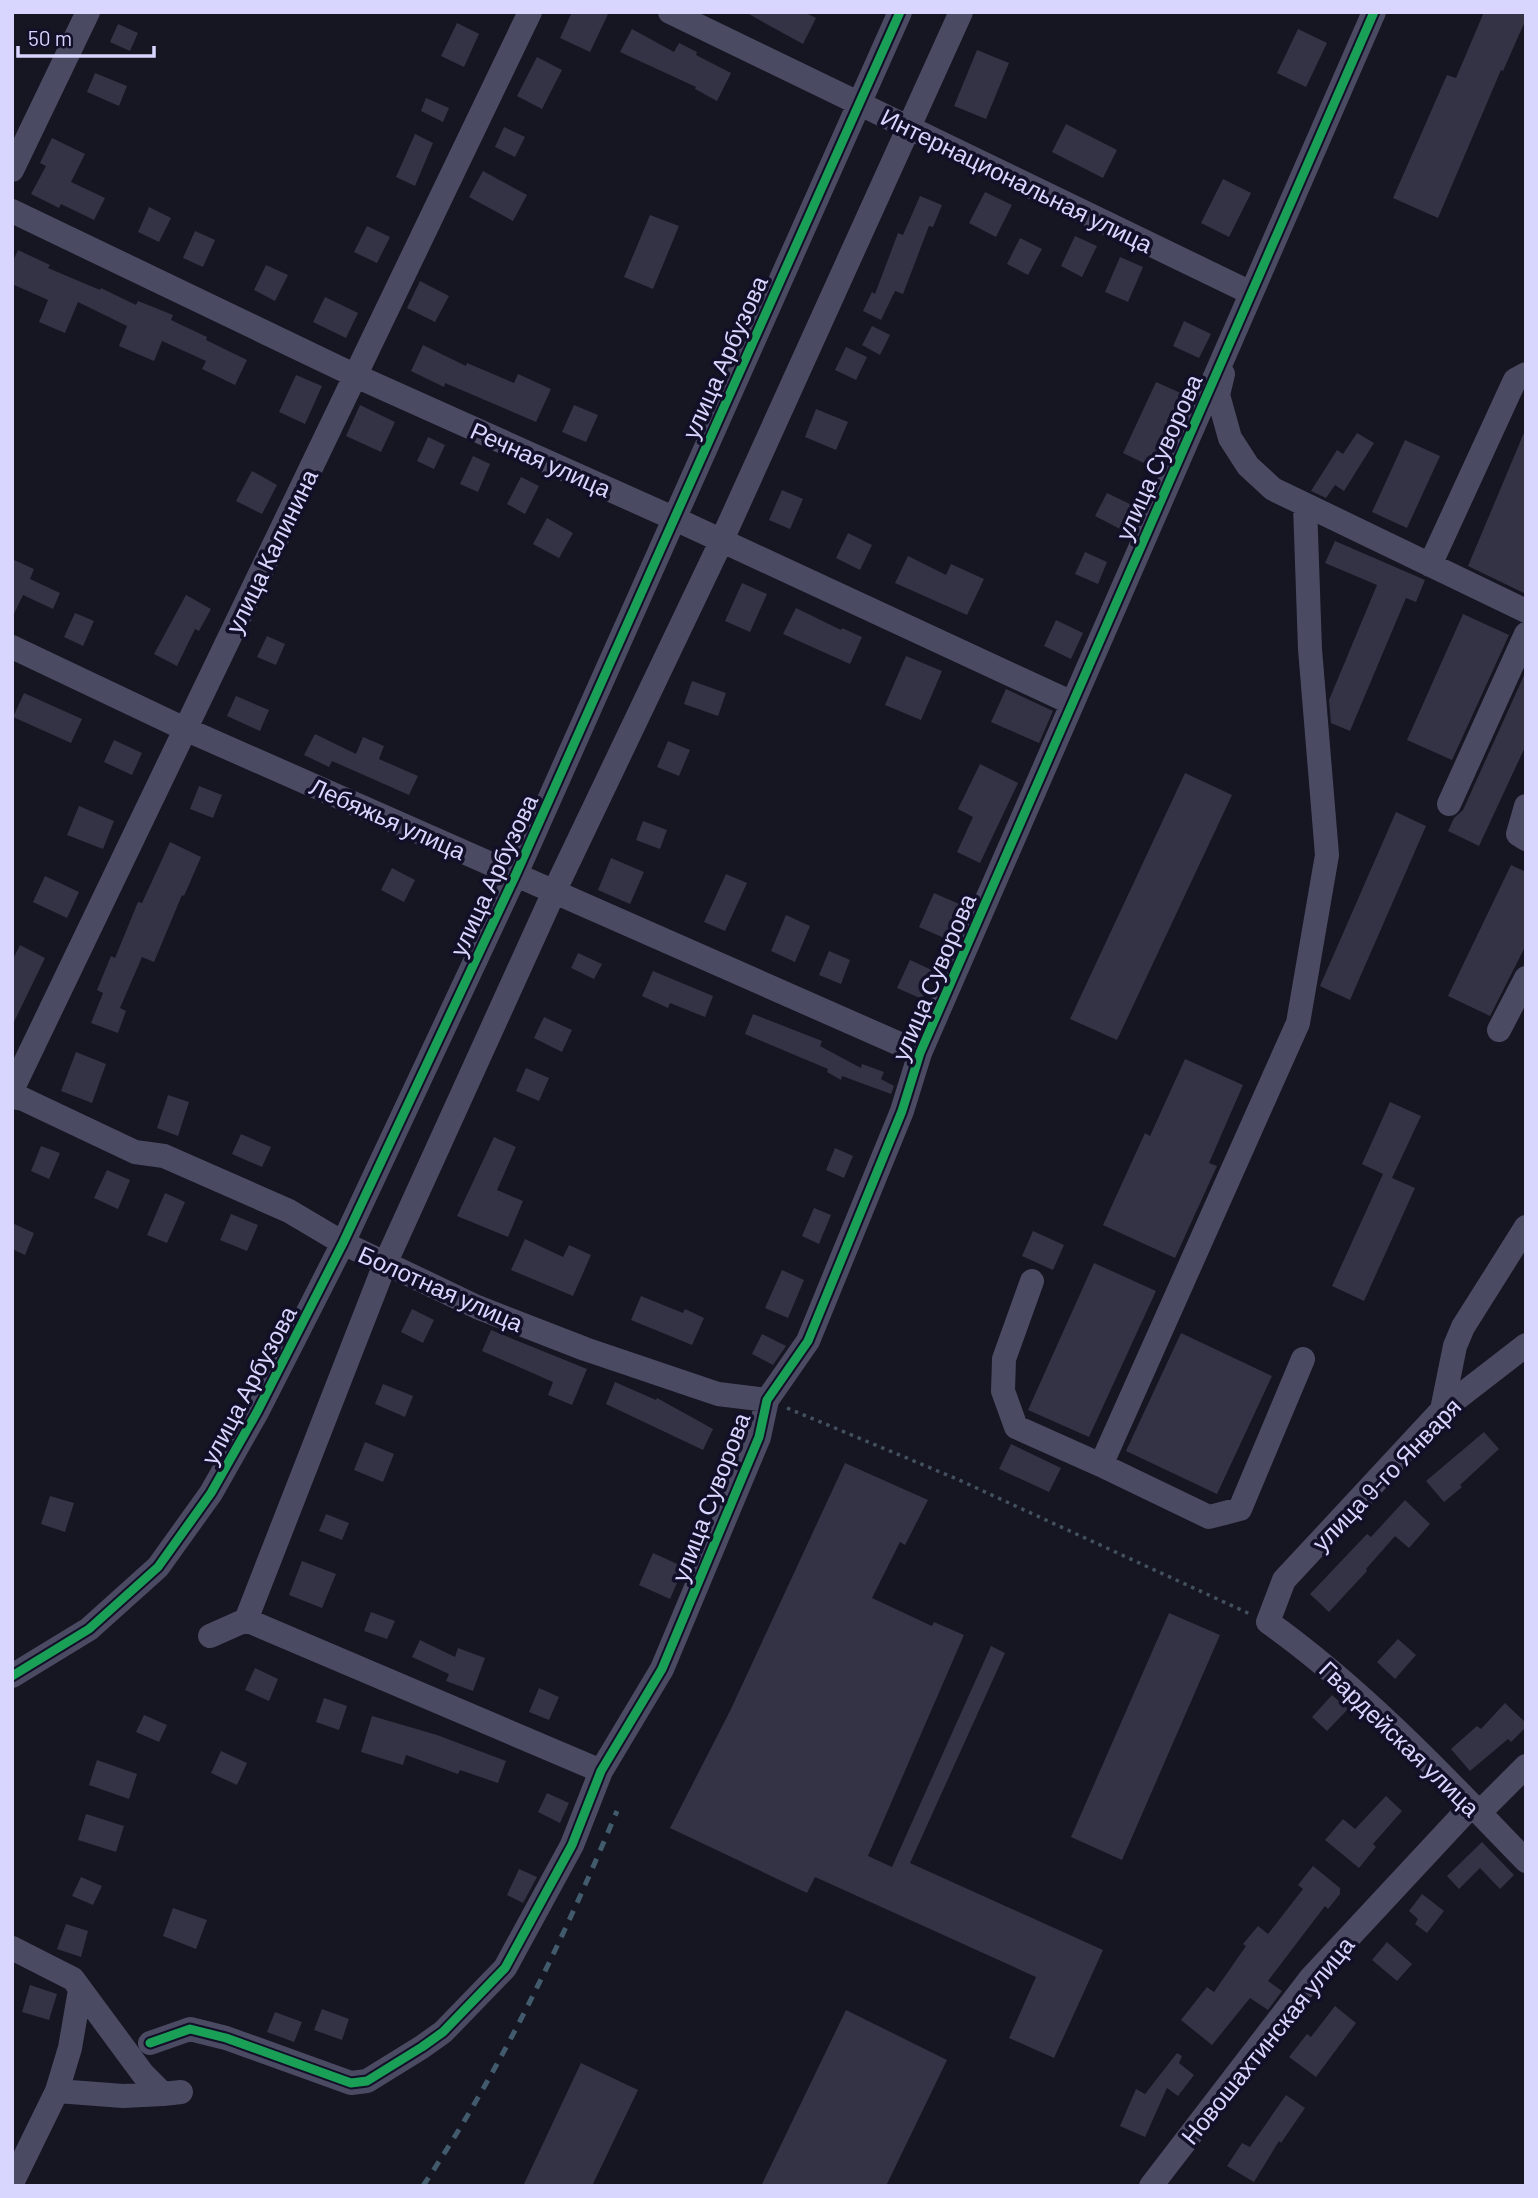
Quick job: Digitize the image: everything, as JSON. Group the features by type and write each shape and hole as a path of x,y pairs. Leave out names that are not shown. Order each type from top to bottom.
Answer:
{"street":[{"path":"12,170 88,12"},
{"name":"улица Калинина","path":"12,1090 530,12"},
{"name":"Интернациональная улица","path":"670,12 1251,293"},
{"name":"улица Арбузова","path":"12,1676 89,1629 158,1567 211,1493 257,1412 343,1243 516,874 900,12"},
{"path":"210,1636 246,1620 384,1264 554,892 720,541 961,12"},
{"name":"улица Суворова","path":"150,2043 190,2029 226,2038 351,2082 367,2081 388,2070 443,2032 505,1968 572,1845 601,1771 662,1669 759,1437 767,1400 808,1341 902,1111 919,1053 1374,12"},
{"name":"Речная улица","path":"12,211 356,376 673,518 1072,703"},
{"path":"1228,346 1219,396 1230,438 1248,466 1273,489 1526,611"},
{"path":"1430,565 1516,380 1526,374"},
{"path":"1101,1465 1298,1023 1327,855 1310,649 1305,505"},
{"path":"1448,804 1526,634"},
{"name":"Лебяжья улица","path":"12,648 186,729 919,1053"},
{"path":"1526,806 1518,834 1526,839"},
{"path":"1499,1030 1526,978"},
{"name":"Болотная улица","path":"12,1097 23,1099 135,1152 164,1156 210,1175 289,1211 384,1264 477,1307 585,1349 718,1394 767,1400"},
{"path":"1442,1410 1455,1346 1526,1227"},
{"path":"1032,1281 1004,1359 1003,1391 1016,1427 1209,1517 1240,1509 1303,1359"},
{"name":"улица 9-го Января","path":"1268,1622 1284,1580 1442,1410 1526,1345"},
{"path":"246,1620 601,1771"},
{"name":"Гвардейская улица","path":"1268,1622 1309,1651 1353,1688 1526,1861"},
{"name":"Новошахтинская улица","path":"1151,2186 1310,1979 1475,1809 1526,1766"},
{"path":"12,1948 73,1979 143,2074 172,2093 123,2096 57,2091"},
{"path":"12,2183 57,2091 70,2048 80,1990"}],"path":[{"path":"767,1400 957,1479 1268,1622"}],"building":[{"path":"572,12 609,12 590,52 560,38"},
{"path":"745,12 804,12 816,18 803,44"},
{"path":"1484,12 1526,12 1526,19 1503,71 1501,70 1438,218 1393,198 1447,75 1456,78"},
{"path":"457,23 479,34 464,67 441,56"},
{"path":"118,24 138,33 130,51 110,42"},
{"path":"632,29 674,52 679,43 731,73 717,101 695,89 696,87 620,52"},
{"path":"1298,29 1327,43 1306,87 1277,73"},
{"path":"977,50 1009,63 986,119 954,106"},
{"path":"537,57 562,70 542,109 517,96"},
{"path":"95,73 127,86 119,106 87,92"},
{"path":"426,98 449,108 443,122 421,111"},
{"path":"1066,124 1117,150 1103,178 1052,152"},
{"path":"504,127 525,137 515,157 495,147"},
{"path":"415,134 433,143 415,186 396,177"},
{"path":"52,138 85,154 71,182 105,198 94,220 61,204 59,208 31,194 46,166 40,163"},
{"path":"483,171 527,195 513,221 469,197"},
{"path":"1223,179 1251,193 1229,237 1201,223"},
{"path":"985,192 1012,205 996,237 969,223"},
{"path":"920,196 942,205 933,227 929,226 903,294 895,291 881,320 863,311 872,292 875,294 898,233 903,235"},
{"path":"149,207 171,218 159,242 138,232"},
{"path":"650,215 679,226 653,289 624,277"},
{"path":"367,226 390,237 377,263 354,252"},
{"path":"195,231 215,240 203,267 183,258"},
{"path":"1075,236 1097,246 1082,277 1061,266"},
{"path":"1020,238 1042,249 1028,275 1007,264"},
{"path":"18,250 50,265 48,268 100,290 101,288 136,305 138,301 173,315 171,320 247,360 235,385 202,369 206,361 162,341 154,361 119,346 127,326 78,302 65,333 39,322 48,300 12,284 12,263"},
{"path":"1120,257 1143,267 1128,302 1105,292"},
{"path":"266,265 288,275 275,301 254,290"},
{"path":"420,281 449,296 435,322 407,308"},
{"path":"325,297 358,313 346,338 313,322"},
{"path":"1184,321 1211,334 1199,358 1173,346"},
{"path":"872,326 890,335 880,355 862,345"},
{"path":"423,345 466,366 467,363 514,383 518,374 551,389 536,422 445,383 444,387 411,371"},
{"path":"846,347 867,357 856,380 835,370"},
{"path":"296,375 322,386 305,424 279,412"},
{"path":"1156,382 1183,394 1150,466 1123,453"},
{"path":"360,405 395,422 381,452 346,436"},
{"path":"574,405 598,415 586,442 562,432"},
{"path":"816,409 848,422 836,450 805,437"},
{"path":"1526,428 1526,594 1468,566"},
{"path":"1357,433 1374,443 1344,491 1335,485 1326,498 1311,491 1337,450 1343,454"},
{"path":"428,437 445,445 434,469 417,461"},
{"path":"1405,440 1440,456 1407,528 1372,512"},
{"path":"473,456 490,464 478,492 460,484"},
{"path":"252,471 277,485 262,514 236,501"},
{"path":"521,477 539,486 525,514 507,504"},
{"path":"782,490 803,499 790,529 769,520"},
{"path":"1107,493 1134,506 1122,530 1095,516"},
{"path":"547,518 573,533 559,558 533,544"},
{"path":"848,533 872,545 860,570 836,558"},
{"path":"1335,541 1425,580 1416,602 1406,598 1350,731 1331,723 1329,700 1377,585 1325,563"},
{"path":"1085,552 1107,562 1098,584 1075,574"},
{"path":"908,556 946,575 951,564 984,579 967,615 895,583"},
{"path":"12,559 34,569 30,579 60,593 53,609 23,595 12,618"},
{"path":"742,583 767,594 750,632 725,621"},
{"path":"186,595 211,609 199,631 195,629 177,666 154,654"},
{"path":"796,608 862,637 850,664 783,634"},
{"path":"75,613 94,621 83,646 64,637"},
{"path":"1463,614 1509,635 1452,760 1407,740"},
{"path":"1056,620 1083,633 1071,659 1044,646"},
{"path":"267,636 285,644 276,665 257,657"},
{"path":"906,656 942,671 921,720 885,705"},
{"path":"1526,671 1526,745 1479,846 1448,831 1454,818 1463,810"},
{"path":"692,681 726,693 718,716 684,704"},
{"path":"1006,689 1053,711 1039,743 991,722"},
{"path":"24,693 82,719 71,743 13,717"},
{"path":"236,696 269,710 260,731 227,716"},
{"path":"315,734 356,754 363,737 384,746 379,759 418,776 409,795 332,761 329,767 304,755"},
{"path":"114,740 142,753 132,775 104,762"},
{"path":"668,741 690,750 679,776 657,767"},
{"path":"980,764 1018,783 980,863 957,852 973,817 958,809"},
{"path":"1185,773 1232,795 1117,1040 1070,1019"},
{"path":"199,786 222,795 213,818 190,809"},
{"path":"79,806 114,821 103,849 67,835"},
{"path":"1396,812 1426,826 1350,1000 1320,986"},
{"path":"643,821 667,830 660,849 636,840"},
{"path":"170,842 201,857 154,962 142,957 120,1008 126,1011 118,1033 91,1023 103,993 97,990 111,956 115,958 138,902 142,903"},
{"path":"611,858 644,872 630,904 598,890"},
{"path":"1511,865 1526,872 1526,945 1490,1016 1448,996"},
{"path":"392,868 415,880 404,902 381,890"},
{"path":"726,874 747,883 725,931 704,922"},
{"path":"45,876 79,892 67,918 33,902"},
{"path":"934,893 966,907 951,941 919,927"},
{"path":"786,915 810,926 795,962 771,951"},
{"path":"20,945 45,958 12,1026 12,961"},
{"path":"829,951 850,960 841,984 819,975"},
{"path":"578,953 602,964 594,979 571,968"},
{"path":"910,960 934,971 922,999 897,988"},
{"path":"653,971 713,996 705,1017 670,1003 668,1008 642,996"},
{"path":"753,1014 822,1041 820,1046 861,1068 862,1064 884,1072 881,1079 894,1086 891,1094 842,1076 841,1080 827,1072 828,1069 745,1034"},
{"path":"544,1017 572,1030 562,1052 534,1038"},
{"path":"76,1052 106,1064 92,1103 61,1091"},
{"path":"1185,1059 1243,1085 1209,1163 1217,1166 1175,1258 1103,1225 1145,1133 1150,1136"},
{"path":"526,1068 549,1078 539,1101 516,1091"},
{"path":"168,1095 189,1102 178,1136 157,1128"},
{"path":"1390,1102 1421,1116 1392,1178 1415,1188 1364,1301 1332,1286 1383,1174 1362,1164"},
{"path":"241,1134 271,1147 262,1167 232,1154"},
{"path":"494,1137 516,1147 497,1190 523,1201 508,1237 457,1216"},
{"path":"41,1146 60,1153 49,1179 31,1171"},
{"path":"835,1148 853,1156 844,1178 826,1170"},
{"path":"107,1170 130,1180 118,1209 94,1198"},
{"path":"165,1193 185,1202 167,1243 147,1235"},
{"path":"814,1208 831,1215 819,1244 802,1236"},
{"path":"231,1214 258,1225 247,1251 220,1240"},
{"path":"12,1223 34,1233 25,1255 12,1249"},
{"path":"1033,1231 1064,1245 1053,1270 1022,1256"},
{"path":"525,1239 563,1257 569,1245 591,1255 573,1296 511,1270"},
{"path":"1094,1263 1156,1291 1089,1437 1028,1410"},
{"path":"782,1270 804,1280 788,1318 765,1308"},
{"path":"641,1296 683,1313 685,1309 704,1318 692,1345 631,1320"},
{"path":"412,1309 434,1320 423,1343 401,1332"},
{"path":"491,1330 587,1369 572,1405 548,1395 553,1382 482,1351"},
{"path":"1181,1333 1272,1376 1217,1494 1126,1451"},
{"path":"762,1334 786,1346 773,1365 752,1354"},
{"path":"615,1382 656,1400 657,1398 713,1429 703,1450 606,1404"},
{"path":"383,1384 413,1396 405,1417 375,1404"},
{"path":"1484,1432 1499,1449 1444,1502 1426,1481"},
{"path":"365,1442 394,1454 383,1482 354,1470"},
{"path":"1011,1444 1061,1468 1049,1492 999,1469"},
{"path":"845,1463 928,1500 905,1545 900,1542 872,1598 932,1626 934,1622 964,1635 868,1856 892,1867 991,1646 1005,1653 910,1863 1103,1950 1054,2058 1009,2038 1036,1977 815,1877 807,1893 670,1828 730,1711"},
{"path":"50,1496 74,1503 65,1532 41,1524"},
{"path":"1405,1500 1430,1524 1409,1548 1395,1536 1329,1612 1310,1594 1367,1534 1371,1537"},
{"path":"326,1514 349,1523 342,1540 319,1531"},
{"path":"653,1553 684,1567 670,1599 639,1585"},
{"path":"302,1561 336,1574 322,1608 289,1595"},
{"path":"371,1612 395,1621 387,1639 364,1631"},
{"path":"1169,1613 1220,1635 1122,1860 1071,1837"},
{"path":"1398,1639 1416,1655 1395,1679 1377,1662"},
{"path":"420,1640 455,1657 458,1648 485,1658 473,1691 446,1681 449,1674 412,1657"},
{"path":"255,1668 278,1679 269,1701 245,1690"},
{"path":"539,1688 559,1697 549,1720 529,1712"},
{"path":"1332,1695 1348,1709 1327,1731 1312,1717"},
{"path":"324,1698 347,1706 339,1730 316,1722"},
{"path":"1505,1703 1526,1723 1526,1727 1511,1742 1508,1739 1470,1771 1451,1749 1477,1726 1481,1729"},
{"path":"144,1715 167,1725 159,1742 136,1732"},
{"path":"372,1716 437,1735 506,1761 498,1783 460,1770 458,1774 406,1755 403,1765 361,1752"},
{"path":"221,1751 247,1763 237,1785 211,1773"},
{"path":"97,1760 137,1774 129,1799 89,1785"},
{"path":"547,1793 569,1803 560,1823 538,1812"},
{"path":"1386,1796 1402,1811 1373,1844 1376,1847 1359,1868 1325,1840 1343,1819 1355,1829"},
{"path":"86,1814 124,1826 116,1852 78,1840"},
{"path":"1482,1842 1514,1875 1500,1889 1480,1868 1459,1889 1447,1876"},
{"path":"1313,1866 1340,1888 1340,1894 1328,1909 1325,1906 1268,1981 1282,1991 1268,2010 1250,1998 1212,2045 1181,2020 1207,1987 1214,1992 1246,1946 1243,1944 1258,1926 1268,1934 1303,1889 1298,1885"},
{"path":"519,1869 537,1877 523,1903 507,1895"},
{"path":"81,1877 102,1886 93,1905 72,1896"},
{"path":"1422,1894 1444,1911 1427,1933 1415,1924 1418,1919 1409,1911"},
{"path":"173,1908 207,1920 196,1949 163,1936"},
{"path":"66,1924 88,1931 81,1957 57,1949"},
{"path":"1387,1942 1412,1964 1397,1981 1372,1960"},
{"path":"30,1985 57,1994 49,2020 22,2012"},
{"path":"1335,2006 1356,2023 1316,2077 1289,2057 1307,2034 1311,2037"},
{"path":"322,2009 349,2019 342,2040 314,2030"},
{"path":"846,2010 947,2060 886,2186 761,2186"},
{"path":"275,2012 302,2022 294,2042 267,2032"},
{"path":"1177,2053 1182,2056 1179,2063 1194,2075 1178,2096 1167,2088 1145,2137 1120,2126 1136,2089 1145,2094"},
{"path":"581,2063 638,2090 592,2186 523,2186"},
{"path":"1286,2095 1305,2108 1281,2143 1279,2141 1254,2182 1227,2166 1242,2143 1250,2147"}],"railway":[{"path":"423,2186 505,2050 575,1908 617,1811"}],"cycle path":[{"path":"12,1676 89,1629 158,1567 211,1493 257,1412 343,1243 516,874 900,12"},
{"path":"150,2043 190,2029 226,2038 351,2083 367,2081 443,2032 505,1968 572,1845 601,1771 662,1669 759,1437 767,1400 808,1341 902,1111 920,1053 1374,12"}]}
